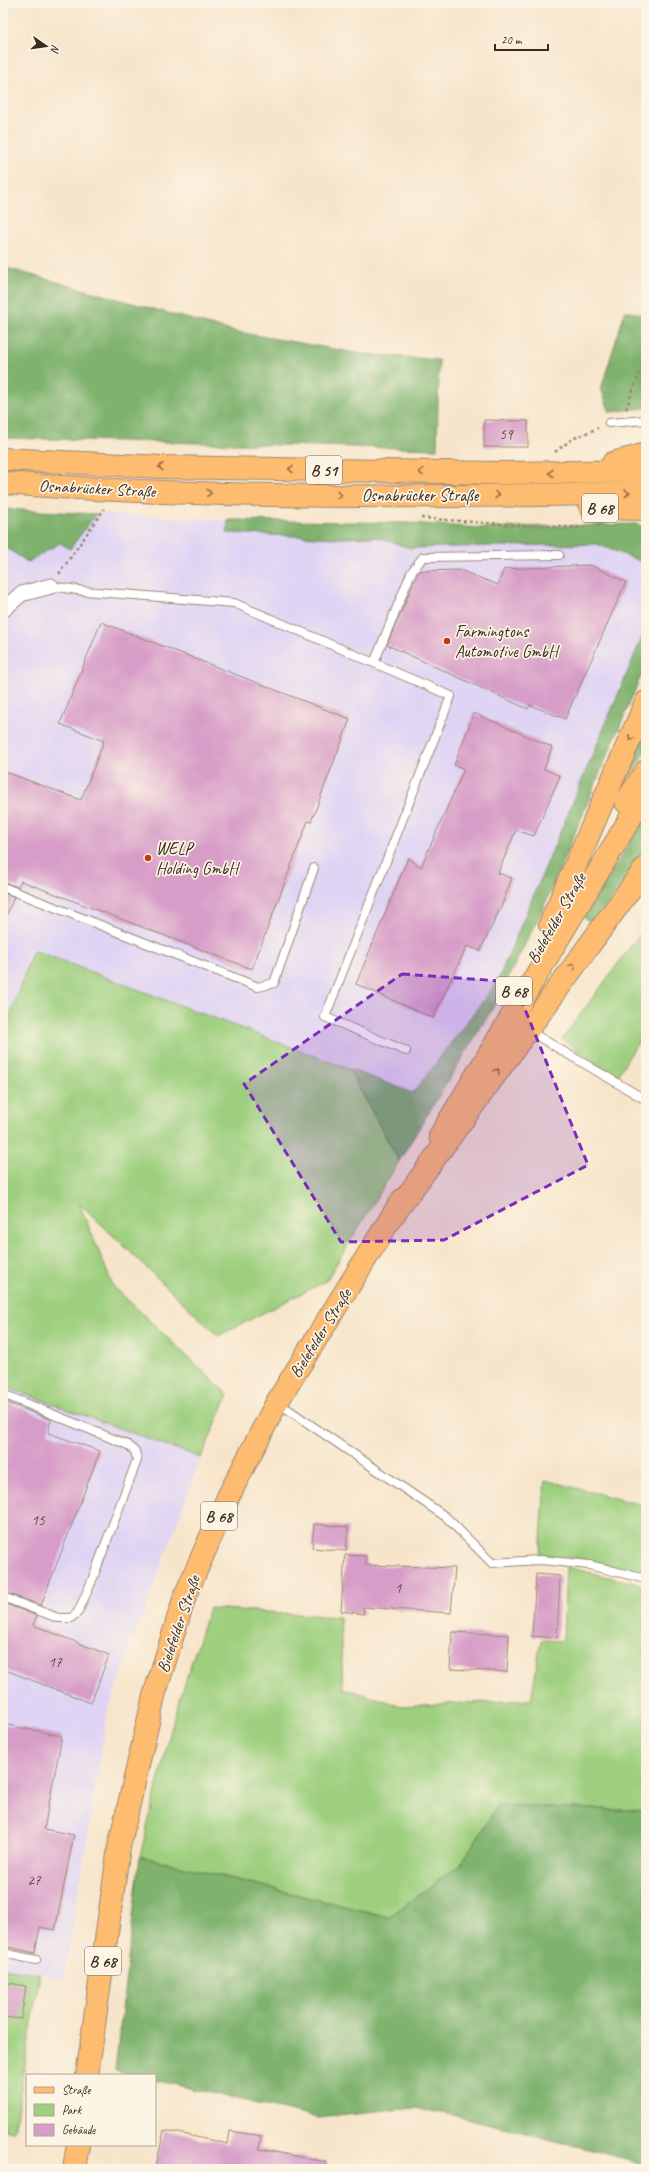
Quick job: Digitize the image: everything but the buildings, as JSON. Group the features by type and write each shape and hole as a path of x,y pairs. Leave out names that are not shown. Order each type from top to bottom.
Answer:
{"main road":[{"name":"B 68","path":"582,472 646,454"},
{"name":"Osnabrücker Straße","path":"3,459 162,467 495,474 646,471"},
{"name":"Osnabrücker Straße","path":"3,483 59,487 250,494 556,495 646,493"},
{"path":"3,487 59,487"},
{"name":"B 68","path":"556,495 595,508 646,509"},
{"name":"B 68","path":"550,924 646,702"},
{"name":"Bielefelder Straße","path":"392,1217 550,924 646,771"},
{"name":"Bielefelder Straße","path":"87,2074 119,1847 154,1696 186,1596 228,1497 277,1402 392,1217 646,792"},
{"name":"B 68","path":"392,1217 646,867"},
{"path":"74,2169 78,2146"}],"street":[{"path":"3,610 21,594 51,586"}],"lane":[{"path":"609,423 646,420"},
{"path":"374,663 411,573 423,557 559,555"},
{"path":"51,586 84,591 234,603 451,696 325,1017 406,1051"},
{"path":"3,886 258,987 274,982 314,868"},
{"path":"527,1030 646,1100"},
{"path":"3,1394 128,1445 135,1451 137,1460 94,1576 78,1612 71,1618 58,1618 3,1597"},
{"path":"277,1402 446,1517 492,1563 541,1560 589,1565 646,1579"},
{"path":"3,1953 36,1960"}],"path":[{"path":"622,421 646,355"},
{"path":"51,586 101,516 106,505"}],"highlighted area":[{"path":"402,974 514,982 588,1165 444,1240 341,1242 244,1084"}],"shaded area":[{"path":"96,514 228,520 227,533 339,538 376,537 410,548 597,544 640,561 646,566 646,628 497,982 413,1093 34,950 3,1036 3,548 8,549 28,562 60,543 70,549"},
{"path":"3,1386 201,1458 108,1710 64,1978 3,1968"}],"green space":[{"path":"3,267 232,331 362,354 439,360 437,449 3,438"},
{"path":"625,311 646,315 646,408 610,412 601,389"},
{"path":"3,509 96,514 70,549 60,543 28,562 8,549 3,548"},
{"path":"228,520 411,523 481,528 636,524 646,528 646,566 640,561 597,544 410,548 376,537 339,538 227,533"},
{"path":"646,628 646,664 542,911 491,1011 399,1161 349,1069 413,1093 497,982"},
{"path":"646,725 646,750 606,819"},
{"path":"646,816 646,852 594,924 583,917"},
{"path":"646,926 646,1029 616,1078 562,1039"},
{"path":"33,950 349,1069 399,1161 326,1281 218,1336 79,1203 113,1286 228,1395 201,1458 3,1386 3,1036"},
{"path":"545,1480 646,1506 646,1574 581,1559 540,1554"},
{"path":"566,1567 646,1586 646,1811 498,1805 460,1865 389,1917 140,1856 174,1717 209,1608 340,1617 343,1688 402,1706 531,1700 541,1640 563,1641"},
{"path":"498,1805 646,1811 646,2164 463,2117 415,2108 318,2118 156,2080 156,2074 131,2074 115,2070 140,1856 389,1917 460,1865"},
{"path":"3,1968 40,1974 14,2131 3,2130"}],"place":[{"name":"Farmingtons Automotive GmbH","path":"447,641"},
{"name":"WELP Holding GmbH","path":"148,858"}]}
